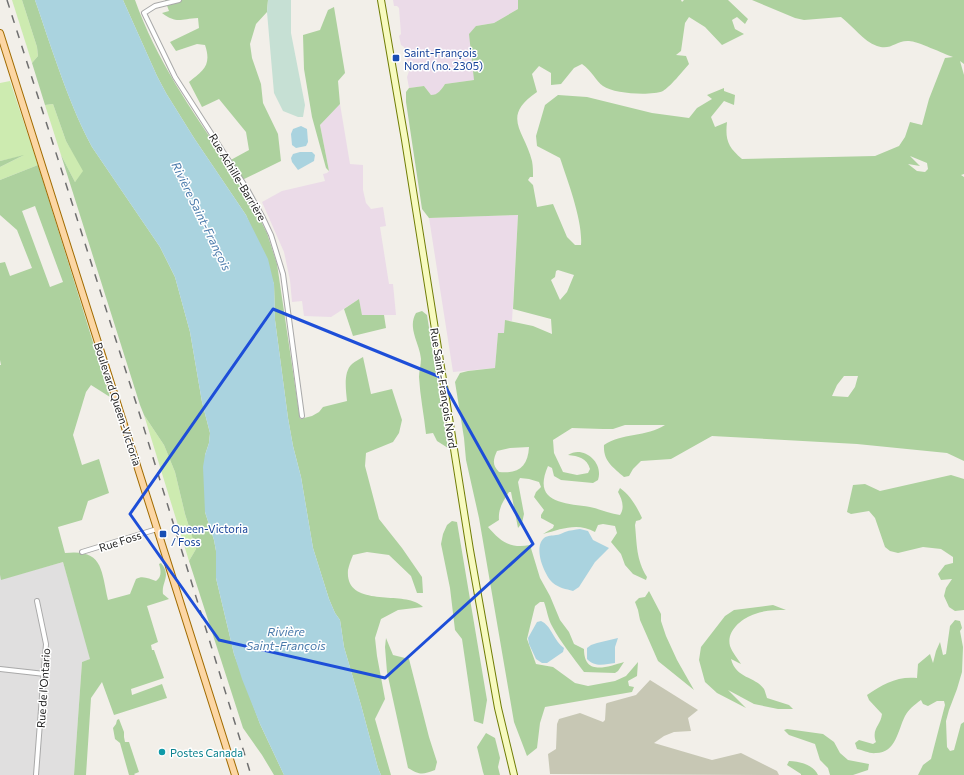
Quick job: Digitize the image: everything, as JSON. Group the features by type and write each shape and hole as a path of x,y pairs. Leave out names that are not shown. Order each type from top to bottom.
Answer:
{"main road":[{"name":"Boulevard Queen-Victoria","path":"0,33 235,775"}],"street":[{"name":"Rue Achille-Barrière","path":"179,0 155,6 144,13 175,77 247,189 264,218 271,235 283,274 302,416"},
{"name":"Rue Saint-François Nord","path":"381,0 405,140 470,550 498,708 514,775"},
{"name":"Rue Foss","path":"82,552 158,529"},
{"name":"Rue de l'Ontario","path":"36,775 45,674 46,638 37,601"},
{"path":"0,669 45,674"}],"highlighted area":[{"path":"273,309 440,377 533,544 385,678 219,640 130,514"}],"shaded area":[{"path":"268,0 291,0 291,33 305,105 303,117 298,117 283,111 274,93 267,12"},
{"path":"393,0 518,0 518,9 494,23 476,26 474,80 445,84 435,95 431,95 424,86 409,88 407,77 409,71 404,47 401,45 399,36 401,34 399,8 394,6"},
{"path":"340,104 350,164 363,165 363,190 366,203 371,209 383,207 386,226 380,227 389,284 393,284 396,315 362,315 359,299 331,317 304,316 302,301 292,302 290,280 284,252 262,202 282,191 325,181 323,174 329,171 320,125"},
{"path":"518,215 512,321 505,320 504,333 498,334 495,368 453,372 429,218"},
{"path":"63,562 91,659 82,662 74,775 0,775 0,575 2,579"},
{"path":"650,680 698,710 688,718 691,731 674,732 664,736 654,743 712,760 741,753 777,771 779,775 550,774 548,754 556,749 557,724 559,719 580,713 603,722 605,720 607,703 636,695"}],"green space":[{"path":"12,0 22,0 37,47 38,56 32,63"},
{"path":"22,0 35,0 66,88 92,147 160,247 175,277 190,332 202,402 210,433 209,443 205,455 205,512 216,551 216,578 234,654 260,724 284,775 274,775 243,728 189,561 196,549 185,514 175,472 164,445 144,415 140,405 61,155 75,182 83,171 66,141 53,104 45,105 32,63 38,56 37,47"},
{"path":"123,0 135,0 153,43 175,84 227,162 249,150 246,132 219,99 202,107 189,82 202,71 207,63 207,52 205,45 197,44 176,51 170,42 199,28 198,18 179,20 171,19 162,13 169,11 165,0 268,0 267,12 256,24 250,44 252,58 261,84 263,103 278,134 281,161 240,181 267,233 277,264 300,419 312,416 319,412 323,407 347,401 347,372 352,364 363,357 371,394 392,389 402,420 399,433 393,442 366,453 365,466 379,519 402,548 422,577 423,593 417,593 411,576 389,555 367,552 353,555 348,570 349,581 354,589 363,594 416,602 423,607 398,610 381,619 375,638 385,699 375,719 391,775 381,775 378,768 344,647 340,620 329,599 313,548 301,477 288,418 275,320 274,284 246,215 194,138 166,93"},
{"path":"518,0 681,0 682,2 684,0 728,0 748,19 745,24 737,17 732,20 735,29 744,34 722,45 705,27 689,17 685,23 681,51 676,55 686,56 689,64 669,86 663,91 657,93 642,94 608,89 600,84 582,64 574,68 561,84 551,85 551,73 539,66 532,74 537,92 526,101 520,109 517,117 518,125 529,150 532,163 533,177 530,177 528,180 533,185 537,207 553,204 567,237 575,245 581,245 580,225 571,190 560,158 537,146 536,136 545,105 558,95 587,97 652,113 689,118 697,108 712,99 707,95 724,88 724,91 735,95 734,105 724,101 711,117 715,127 727,122 728,143 733,151 742,159 875,156 899,146 905,137 910,122 922,125 929,99 945,58 953,57 924,45 909,41 900,42 886,47 877,46 863,37 841,17 804,20 795,18 752,0 964,0 964,64 960,61 964,75 964,174 961,175 964,177 964,461 947,453 857,444 712,436 671,459 641,461 633,469 629,476 624,477 607,460 604,445 618,438 650,432 665,425 625,425 613,429 572,428 553,440 554,453 563,472 577,475 588,473 590,469 587,462 579,457 568,455 574,452 580,452 591,457 598,467 599,473 598,480 593,483 561,480 554,476 552,468 548,466 544,478 544,487 547,494 553,499 561,502 590,507 620,515 622,512 622,504 618,492 620,488 624,491 633,502 642,518 636,521 635,525 639,558 647,577 646,580 633,574 625,565 621,554 611,542 617,533 615,526 603,524 598,525 595,532 582,527 569,527 543,534 553,528 554,525 541,518 544,510 534,497 536,492 541,487 539,482 520,478 518,482 524,514 522,523 518,528 511,492 509,492 500,509 499,520 488,527 506,543 517,546 530,545 540,578 550,596 560,620 569,632 574,644 584,649 585,658 588,663 598,668 624,662 615,673 584,672 563,644 549,620 544,602 540,602 535,606 527,639 536,664 553,667 575,683 588,686 615,681 626,676 638,662 637,676 628,681 629,686 634,687 632,692 545,707 540,723 537,748 527,756 514,722 479,518 466,460 455,382 460,373 495,368 498,333 504,333 505,320 533,326 552,334 551,319 513,309 518,215 429,218 422,209 406,102 406,92 409,88 424,86 431,95 433,95 439,92 445,84 474,80 469,34 476,26 494,23 518,9","holes":["910,156 927,163 928,169 925,172 917,171 908,164 920,166","558,270 574,275 567,292 560,300 551,280 555,277 556,271","844,376 858,376 855,387 848,397 832,396 837,385","529,447 527,460 521,468 517,470 512,472 499,472 495,467 494,462 497,451 510,448"]},
{"path":"334,7 345,73 338,81 340,104 320,125 329,171 326,168 312,117 304,69 303,35 320,30 328,10"},
{"path":"10,81 38,165 0,180 0,167 22,156 0,161 0,83"},
{"path":"53,104 66,141 84,171 75,182 61,155 45,105"},
{"path":"24,155 0,167 0,161"},
{"path":"38,165 110,397 91,385 86,392 73,435 82,465 99,459 109,493 88,501 82,520 58,527 65,553 87,554 98,563 104,579 108,600 130,594 136,579 141,577 156,581 160,575 161,571 159,564 161,563 166,572 163,594 169,599 147,606 158,642 151,645 152,650 154,650 164,678 131,689 132,695 162,684 167,698 114,715 102,682 91,698 86,775 74,775 82,662 90,659 63,562 1,580 0,575 0,263 5,262 10,276 32,268 17,230 0,215 0,180","holes":["35,206 63,282 50,287 22,211"]},
{"path":"359,299 362,315 384,315 386,328 353,336 344,309"},
{"path":"422,311 427,315 448,448 437,441 433,433 426,434 419,377 421,359 413,330 416,313"},
{"path":"144,415 164,445 175,472 185,514 196,549 189,561"},
{"path":"951,475 964,479 964,610 955,611 949,607 944,596 946,588 952,579 941,580 938,574 945,565 953,563 953,557 941,549 923,547 898,553 890,551 885,547 875,518 869,511 851,514 847,512 853,485 865,484 880,491"},
{"path":"452,521 457,522 487,700 483,724 474,721 462,639 455,630 450,588 441,544 447,525"},
{"path":"649,591 661,614 661,621 666,636 677,660 694,690 658,661 640,620 635,602 639,598 645,597"},
{"path":"773,605 786,610 770,610 759,613 750,616 736,626 730,635 729,640 730,646 741,664 731,659 733,665 741,674 756,682 764,689 767,698 789,705 793,709 778,709 754,704 728,690 746,708 717,693 705,682 699,660 701,647 725,616 734,610"},
{"path":"955,620 960,621 962,628 960,631 963,647 962,672 946,721 947,747 950,751 954,750 961,724 964,722 964,775 918,775 923,765 931,759 945,705 944,701 937,701 928,706 923,704 921,700 914,705 905,716 892,745 883,752 874,753 857,749 855,743 859,740 873,744 876,742 875,730 882,714 869,700 867,695 890,682 903,678 917,678 918,664 930,654 933,663 940,642 943,655 946,654 950,626"},
{"path":"386,638 393,655 409,659 437,762 435,770 431,772 421,774 408,768 387,672 385,647"},
{"path":"119,719 124,732 125,742 129,742 139,772 134,774 135,775 129,775 120,743 115,739 113,728"},
{"path":"787,729 823,734 834,742 840,753 848,760 869,764 868,770 853,775 830,775 828,768 820,760 815,744 789,735 784,730"},
{"path":"486,733 495,738 500,758 498,767 500,775 484,775 483,772 477,747"},
{"path":"789,761 806,764 810,766 818,775 801,775 787,765"}],"water":[{"name":"Rivière Saint-François","path":"35,0 123,0 166,93 194,138 246,215 268,259 274,284 275,320 288,418 301,477 313,548 329,599 340,620 344,647 381,775 284,775 260,724 242,679 234,654 216,578 216,551 205,512 203,467 210,433 202,402 190,332 175,277 160,247 92,147 66,88"},
{"path":"301,126 307,129 308,142 306,146 296,148 292,145 291,134 293,129"},
{"path":"300,152 312,152 315,155 314,161 298,170 291,158 293,154"},
{"path":"580,529 588,531 593,540 609,548 595,562 579,587 573,591 553,583 546,574 541,561 540,548 541,542 548,536"},
{"path":"541,621 547,626 564,648 563,652 547,663 542,663 536,659 529,644 528,638 537,622"},
{"path":"618,638 615,647 615,663 604,665 593,664 587,659 587,648 591,645"}],"railway":[{"path":"7,0 138,409 251,775"}],"place":[{"name":"Saint-François Nord (no. 2305)","path":"396,58"},
{"name":"Queen-Victoria / Foss","path":"163,534"},
{"name":"Postes Canada","path":"162,752"}]}
